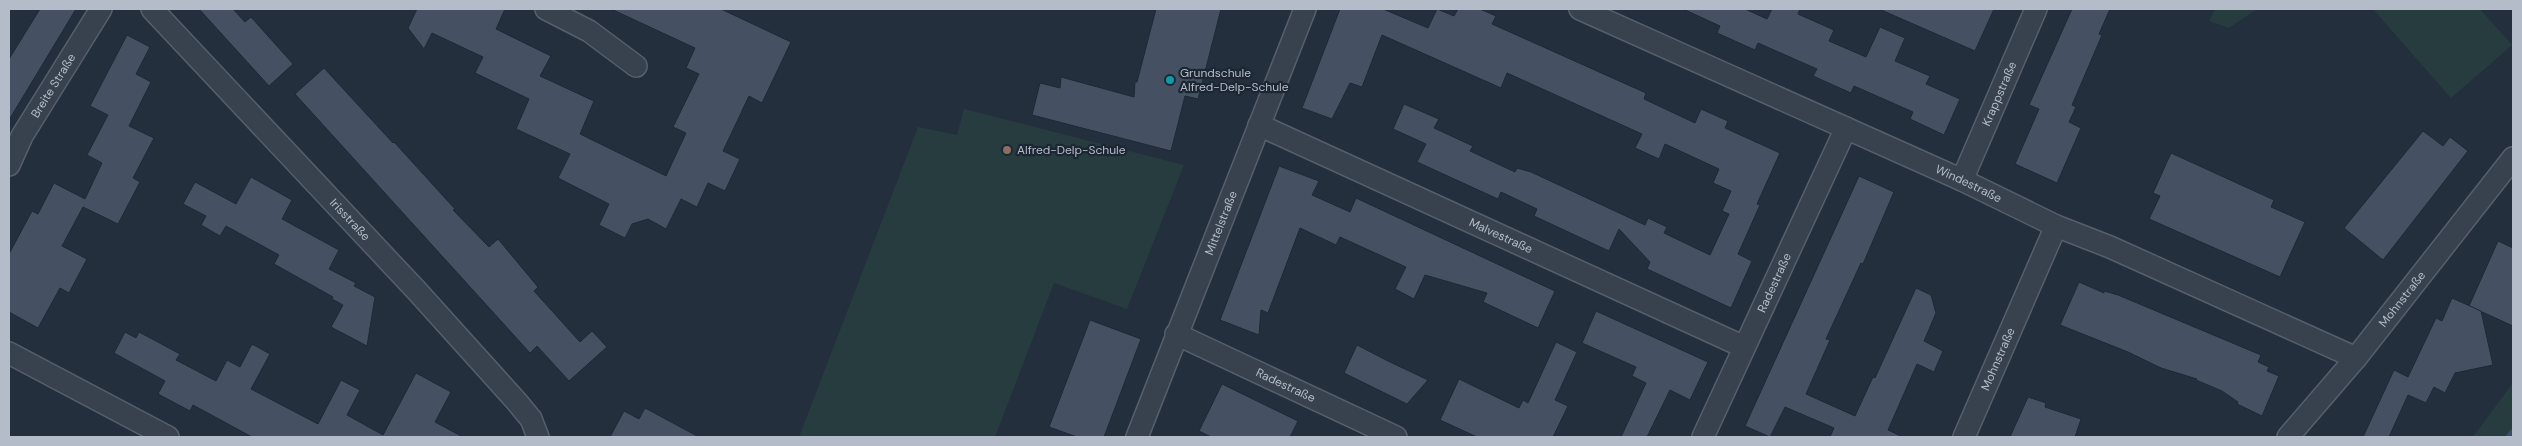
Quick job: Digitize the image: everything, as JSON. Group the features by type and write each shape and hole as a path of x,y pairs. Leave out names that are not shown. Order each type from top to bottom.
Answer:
{"street":[{"name":"Breite Straße","path":"9,165 22,136 101,9"},
{"name":"Irisstraße","path":"152,9 417,291 510,394 531,419 538,437"},
{"path":"546,9 590,32 636,66"},
{"name":"Mittelstraße","path":"1136,437 1305,9"},
{"name":"Windestraße","path":"1580,9 1962,180 2056,226 2110,247 2356,358"},
{"name":"Krappstraße","path":"1962,180 2036,9"},
{"name":"Malvestraße","path":"1259,125 1744,346"},
{"name":"Radestraße","path":"1703,437 1846,128"},
{"name":"Mohnstraße","path":"2288,437 2356,358 2513,158"},
{"name":"Mohnstraße","path":"1964,437 2056,226"},
{"name":"Radestraße","path":"1176,334 1396,437"},
{"path":"9,353 168,437"}],"green space":[{"path":"2215,9 2257,9 2229,28 2209,21"},
{"path":"2373,9 2480,9 2512,45 2451,98"},
{"path":"964,109 1184,165 1127,309 1054,283 995,437 799,437 918,127 957,135"},
{"path":"2513,383 2513,437 2472,437 2475,434"}],"building":[{"path":"40,9 76,9 9,120 9,59"},
{"path":"199,9 233,9 245,22 251,17 293,64 269,86"},
{"path":"417,9 505,9 496,29 551,56 540,76 594,101 580,134 666,176 686,133 673,127 699,74 686,68 695,48 611,9 721,9 791,42 762,103 749,96 723,151 740,159 725,191 708,183 697,207 681,199 666,229 648,219 632,224 625,238 599,225 609,204 558,178 570,154 516,129 529,99 475,73 483,57 432,33 424,49 408,28"},
{"name":"Grundschule Alfred-Delp-Schule","path":"1156,9 1221,9 1198,99 1185,96 1171,151 1032,115 1040,83 1060,88 1061,77 1134,97 1135,82 1137,82"},
{"path":"1340,9 1383,9 1428,28 1437,9 1454,16 1458,9 1480,9 1496,16 1492,24 1646,93 1644,99 1695,123 1701,109 1728,121 1725,128 1780,153 1757,204 1760,205 1738,254 1752,261 1731,308 1647,269 1650,262 1619,229 1609,251 1534,216 1537,209 1501,192 1498,199 1417,162 1426,144 1393,129 1404,104 1439,119 1434,128 1473,146 1470,151 1515,172 1517,168 1531,172 1645,225 1648,218 1667,227 1664,233 1710,255 1729,214 1722,211 1731,191 1713,183 1719,169 1665,144 1659,159 1635,148 1642,134 1507,73 1501,88 1382,35 1362,87 1350,83 1332,119 1302,108"},
{"path":"1683,9 1745,9 1767,19 1772,9 1800,9 1798,14 1834,30 1829,41 1866,57 1880,27 1905,38 1895,61 1930,76 1926,84 1960,99 1944,135 1910,119 1913,112 1854,86 1851,93 1813,76 1817,69 1758,43 1755,50 1717,33 1720,26"},
{"path":"1879,9 1994,9 1975,51"},
{"path":"2072,9 2110,9 2099,34 2102,35 2072,105 2076,107 2069,122 2081,128 2057,183 2015,164 2039,109 2029,105"},
{"path":"127,35 150,47 136,74 151,82 129,126 154,138 133,178 140,182 118,224 83,207 62,246 87,259 69,293 60,288 38,328 9,312 9,254 32,211 38,214 54,183 85,199 102,163 87,155 108,115 90,106"},
{"path":"324,68 489,247 498,239 538,287 534,291 580,342 592,331 607,347 569,381 537,346 530,353 295,94"},
{"path":"2423,131 2443,146 2450,137 2468,151 2383,260 2344,228"},
{"path":"2171,153 2274,200 2271,207 2305,222 2280,277 2149,219 2160,196 2153,193"},
{"path":"1279,166 1319,181 1312,195 1350,212 1356,198 1555,291 1538,328 1483,302 1487,293 1425,275 1414,299 1395,289 1406,267 1340,237 1336,245 1300,228 1268,313 1261,310 1259,335 1220,320"},
{"path":"1859,176 1894,192 1863,264 1861,263 1826,339 1830,340 1806,394 1855,416 1873,377 1875,378 1916,288 1931,295 1936,313 1924,341 1943,351 1934,372 1917,364 1888,430 1903,437 1830,437 1834,428 1785,407 1770,437 1745,426"},
{"path":"251,177 292,200 282,219 339,250 329,269 356,283 354,286 375,297 367,346 331,327 343,305 332,299 333,297 274,264 279,255 226,226 220,236 201,225 206,216 183,204 195,182 236,204"},
{"path":"2498,241 2513,248 2513,326 2469,306"},
{"path":"2079,282 2104,293 2104,291 2118,295 2261,355 2258,362 2269,367 2267,371 2279,376 2262,416 2237,404 2238,402 2222,391 2197,379 2161,368 2128,352 2060,325"},
{"path":"2452,298 2481,311 2493,365 2455,373 2445,393 2434,387 2426,403 2408,395 2389,437 2363,437 2394,370 2408,377 2436,318 2442,321"},
{"path":"1596,311 1708,362 1690,400 1670,390 1647,437 1621,437 1646,383 1632,376 1636,367 1582,343"},
{"path":"1090,320 1141,339 1104,437 1077,437 1049,427"},
{"path":"125,332 136,338 139,332 180,354 176,360 216,381 227,360 240,367 252,344 270,354 251,389 318,424 341,380 360,390 347,415 383,435 416,373 451,392 435,422 463,437 252,437 193,405 190,411 158,394 165,381 114,353"},
{"path":"1556,342 1577,352 1555,400 1568,406 1553,437 1477,437 1440,420 1459,379 1519,408 1523,400 1528,403"},
{"path":"1357,345 1428,380 1407,404 1344,373"},
{"path":"1222,384 1298,421 1290,437 1211,437 1199,431"},
{"path":"2028,397 2046,403 2045,407 2081,419 2075,437 2010,437"},
{"path":"645,408 699,437 610,437 624,411 639,419"}],"waterway":[{"path":"2510,437 2513,433"}],"place":[{"name":"Grundschule Alfred-Delp-Schule","path":"1170,80"},
{"name":"Alfred-Delp-Schule","path":"1007,150"}]}
